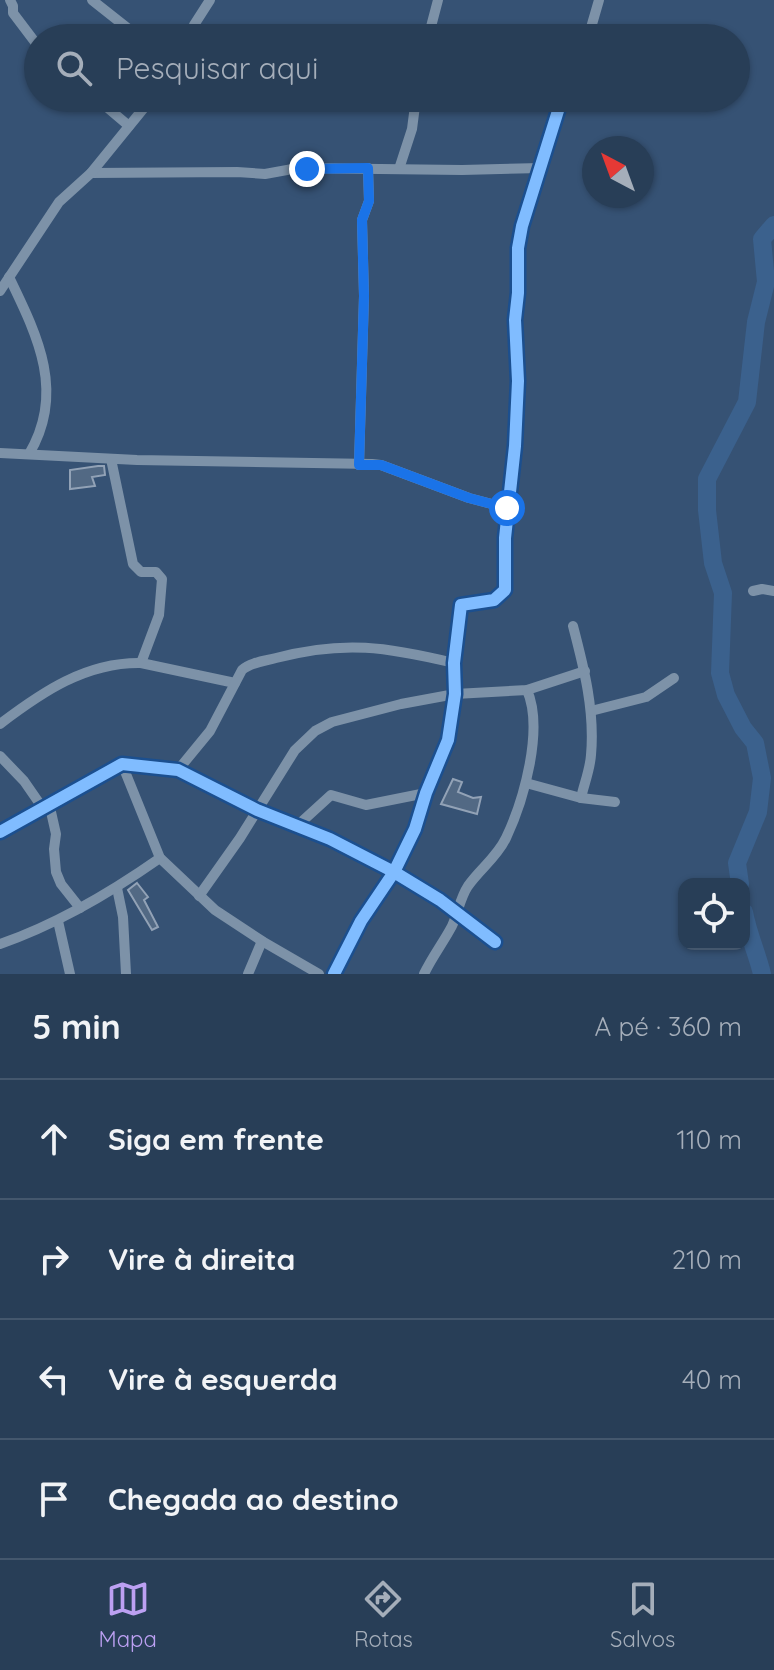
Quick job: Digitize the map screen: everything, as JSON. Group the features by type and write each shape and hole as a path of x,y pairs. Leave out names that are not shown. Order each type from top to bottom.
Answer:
{"street":[{"path":"10,0 13,13 24,28"},
{"path":"92,0 122,24"},
{"path":"195,24 210,0"},
{"path":"432,24 438,0"},
{"path":"592,24 599,0"},
{"path":"112,112 129,126"},
{"path":"0,291 59,202 91,173 140,112"},
{"path":"399,169 414,112"},
{"path":"334,974 361,921 394,872 415,829 448,740 455,694 454,663 461,605 494,600 505,590 507,508 515,446 518,381 515,320 518,248 558,112"},
{"path":"91,173 265,174 298,168 541,168"},
{"path":"359,465 364,296 362,220 369,201 368,168"},
{"path":"9,277 41,350 46,393 46,419 29,454"},
{"path":"0,453 111,459 381,465 469,498 507,508"},
{"path":"111,459 133,564 141,572 156,572 162,579 159,615 141,663"},
{"path":"753,591 774,591"},
{"path":"573,626 585,671 591,711 591,756 581,798"},
{"path":"178,770 210,731 242,670 251,665 297,652 348,646 393,649 454,663"},
{"path":"1,722 85,671 125,663 141,663 235,683"},
{"path":"199,896 295,750 315,731 332,722 455,694 527,690 585,671"},
{"path":"591,711 646,697 674,678"},
{"path":"424,974 458,913 461,898 506,838 526,783 535,719 534,704 527,690"},
{"path":"0,756 45,805 56,834 56,872 61,884 80,908"},
{"path":"122,764 160,858 199,896 262,941 319,974"},
{"path":"0,832 122,764 178,770 257,810 330,839 394,872 458,913 495,942"},
{"path":"526,783 581,798 615,802"},
{"path":"297,826 331,795 366,805 426,793"},
{"path":"0,944 58,921 117,888 160,858"},
{"path":"117,888 123,917 126,974"},
{"path":"58,921 70,974"},
{"path":"248,974 262,941"}],"building":[{"path":"104,466 105,475 92,477 95,486 70,489 70,470"},
{"path":"453,779 462,782 458,792 473,798 481,797 477,814 441,804"},
{"path":"137,883 148,897 144,900 158,927 152,930 128,890"}],"waterway":[{"path":"739,878 737,863 758,812 762,778 755,743 743,728 726,695 720,673 723,593 713,563 707,479 747,402 756,322 766,282 762,239 774,225"},
{"path":"750,935 762,974"}],"cycle path":[{"path":"334,974 361,921 394,872 415,829 448,740 455,694 454,663 461,605 494,600 505,590 505,538 518,381 515,320 518,248 558,112"},
{"path":"0,832 122,764 178,770 257,810 330,839 394,872 440,900 495,942"}],"route":[{"path":"307,169 368,168 369,201 362,220 364,296 359,465 381,465 469,498 507,508"}]}
